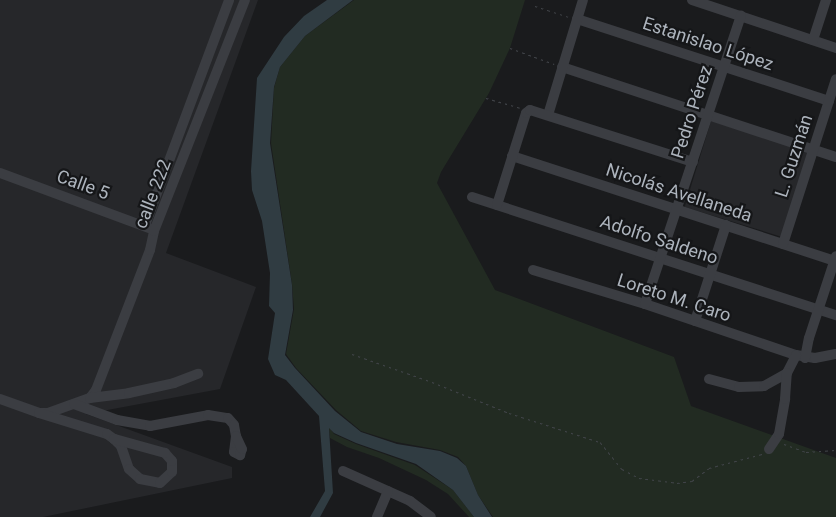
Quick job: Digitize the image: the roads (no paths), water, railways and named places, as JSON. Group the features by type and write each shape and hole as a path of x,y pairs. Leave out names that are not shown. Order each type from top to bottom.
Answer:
{"street":[{"path":"149,228 229,0"},
{"name":"calle 222","path":"90,398 96,390 150,250 149,228 245,0"},
{"path":"548,115 583,0"},
{"path":"692,0 836,48"},
{"path":"813,40 826,0"},
{"name":"Pedro Pérez","path":"645,304 741,16"},
{"name":"Estanislao López","path":"577,19 828,101"},
{"path":"562,67 836,157"},
{"name":"L. Guzmán","path":"783,244 836,78"},
{"path":"497,205 528,110 693,162"},
{"name":"Nicolás Avellaneda","path":"512,156 835,260"},
{"name":"Calle 5","path":"0,173 149,228"},
{"name":"Adolfo Saldeno","path":"472,197 836,315"},
{"path":"695,321 726,225"},
{"path":"709,379 739,387 757,388 769,384 787,373 800,357 819,309 835,260"},
{"name":"Loreto M. Caro","path":"533,270 645,304 800,357"},
{"path":"800,357 836,354"},
{"path":"769,449 777,438 784,407 787,373"},
{"path":"40,413 90,398 138,392 174,383 198,374"},
{"path":"0,400 86,427 114,439 165,453 172,462 172,472 160,483 140,480 129,470 121,446 114,439"},
{"path":"74,404 117,420 150,426 208,415 220,416 232,422 236,436"},
{"path":"343,470 410,501 431,517"},
{"path":"377,517 388,491"}]}
